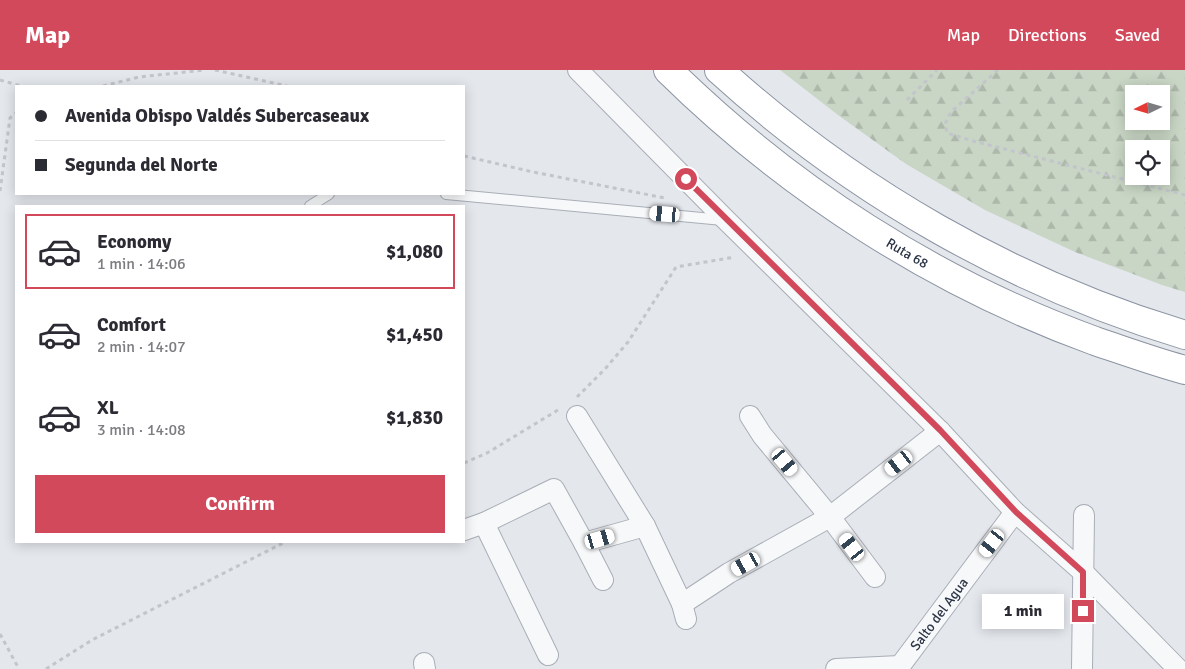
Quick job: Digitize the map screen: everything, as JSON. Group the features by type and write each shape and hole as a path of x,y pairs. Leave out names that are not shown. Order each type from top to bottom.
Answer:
{"highway":[{"name":"Ruta 68","path":"668,70 734,131 781,168 880,237 975,290 1033,316 1118,349 1185,370"},
{"path":"719,70 786,128 834,164 936,229 1045,283 1101,306 1185,335"}],"street":[{"path":"578,70 726,220 940,430 1016,512 1083,572 1178,669"},
{"path":"571,408 645,526 684,611 729,573 830,517 940,430"},
{"path":"750,416 762,435 830,517 875,577"},
{"path":"465,530 484,523 554,489 602,580"},
{"name":"Salto del Agua","path":"836,669 903,667 1016,512"},
{"path":"1082,669 1084,515"},
{"path":"484,523 548,655"},
{"path":"584,543 645,526"}],"lane":[{"path":"312,205 328,195"},
{"path":"457,195 726,220"}],"path":[{"path":"107,85 139,77 204,70"},
{"path":"215,70 282,85"},
{"path":"907,100 937,70"},
{"path":"998,70 951,112 945,124 947,133 1185,195"},
{"path":"0,80 18,85"},
{"path":"0,191 10,118 15,114"},
{"path":"465,156 533,172 668,198"},
{"path":"465,463 487,453 571,408 628,342 676,267 760,253"},
{"path":"46,669 92,640 284,543"},
{"path":"0,634 19,669"}],"green space":[{"path":"780,70 1185,70 1185,292 1075,252 985,210 906,164"}],"route":[{"path":"686,179 940,430 1016,512 1083,572 1083,611"}]}
